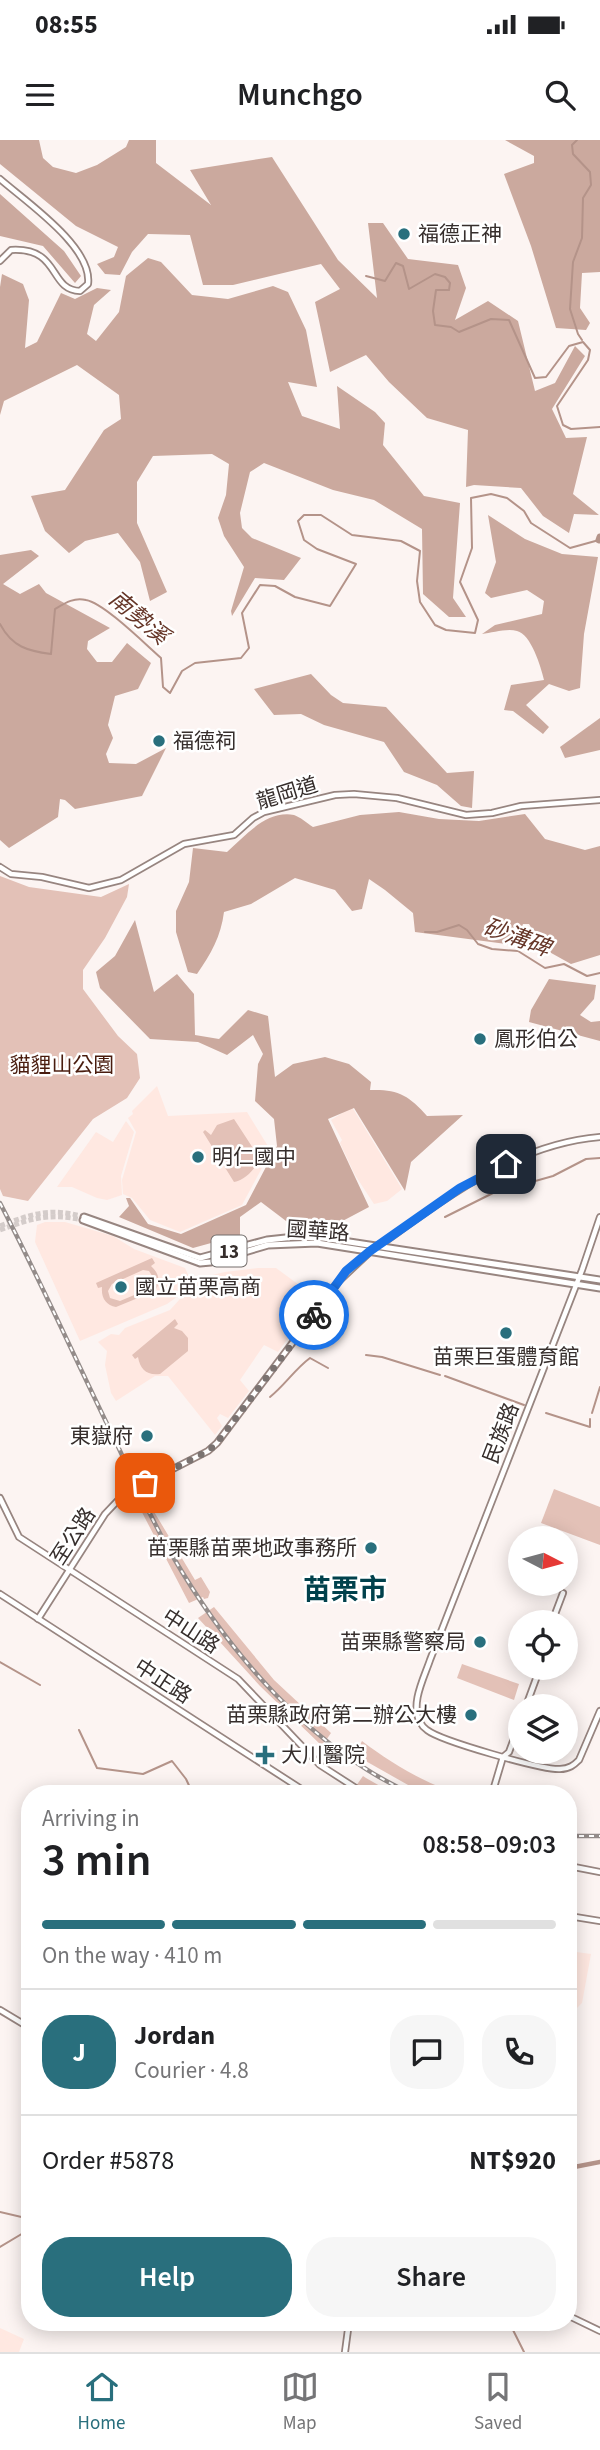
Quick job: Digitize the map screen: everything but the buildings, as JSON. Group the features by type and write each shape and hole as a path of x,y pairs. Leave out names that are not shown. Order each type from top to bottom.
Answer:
{"main road":[{"name":"國華路","path":"84,1218 201,1258 295,1237 323,1238 600,1280"},
{"name":"國華路","path":"267,1243 317,1243 600,1288"}],"street":[{"path":"0,179 58,229 75,248 85,267 88,284 80,291 70,290 63,285 47,261 36,252 25,249 11,250 0,261"},
{"name":"龍岡道","path":"0,867 11,874 42,877 89,888 121,880 184,844 234,835 264,812 335,795 397,798 466,815 492,813 521,806 600,800"},
{"name":"至公路","path":"38,1619 99,1522 114,1503 140,1485 208,1451 221,1439 338,1281 370,1251 434,1205 488,1172 565,1141 600,1137"},
{"name":"民族路","path":"503,1757 437,1735 421,1724 416,1703 430,1660 600,1217"},
{"name":"中山路","path":"0,1499 19,1537 238,1679 320,1765 351,1785"},
{"name":"中正路","path":"0,1594 295,1785"},
{"path":"503,1757 565,1769 579,1760 599,1714"},
{"path":"495,1785 503,1757 508,1753"},
{"path":"577,1868 600,1872"},
{"path":"577,1917 600,1921"},
{"path":"0,2010 21,2023"},
{"path":"577,2320 600,2330"},
{"path":"345,2352 348,2331"}],"shaded area":[{"path":"0,140 39,140 43,158 53,167 76,173 97,165 126,147 129,140 156,140 156,163 211,205 190,170 272,157 338,260 377,298 368,223 383,223 408,259 458,265 466,288 455,320 488,301 518,321 535,391 555,383 575,346 585,356 552,409 566,438 587,437 573,494 599,515 574,514 569,533 543,516 521,488 474,485 466,487 468,430 427,418 389,382 366,355 330,372 315,302 340,289 321,264 233,285 203,285 190,235 148,234 132,252 120,275 105,274 97,264 114,257 118,247 76,226 0,164"},
{"path":"505,140 600,140 600,272 582,273 580,308 590,323 586,330 556,328 531,246 504,174 534,163 534,156"},
{"path":"0,194 64,251 81,276 75,283 43,246 0,236"},
{"path":"148,258 161,262 192,295 228,299 273,286 288,292 306,330 317,387 288,382 302,416 340,429 337,386 375,412 385,423 383,445 424,496 460,503 453,598 466,617 449,617 423,594 422,529 374,500 333,490 264,463 250,472 240,513 242,528 252,538 301,558 284,580 255,578 232,616 231,611 244,567 224,536 218,518 226,495 229,464 212,454 153,456 137,482 137,523 167,592 150,601 140,562 118,533 85,541 69,553 45,531 31,496 65,490 104,430 121,419 119,395 77,365 4,401 0,415 2,274 23,284 29,300 25,348 37,342 61,293 75,299 97,288 111,290 94,305 87,334 96,341 119,312 126,276"},
{"path":"488,515 525,539 562,554 598,557 584,634 580,688 569,691 549,684 526,705 549,727 543,734 513,711 504,710 511,685 544,680 531,644 522,633 513,630 482,634 495,625 542,614 544,601 527,590 491,598 485,593 496,562"},
{"path":"31,550 39,556 3,584 20,594 39,584 46,593 110,628 88,641 87,649 97,662 112,662 127,643 151,663 138,689 115,696 108,725 113,738 106,754 109,763 136,764 166,748 142,796 75,809 60,799 58,817 9,848 0,840 0,555"},
{"path":"311,674 331,695 343,703 386,707 447,773 474,771 472,808 461,806 437,785 404,772 384,742 324,725 301,714 274,715 254,689"},
{"path":"600,718 600,750 565,758 560,747"},
{"path":"399,812 439,819 479,821 525,814 545,839 585,850 600,846 600,955 571,964 544,949 529,924 523,924 514,945 415,932 413,913 369,879 362,909 352,911 335,890 295,878 251,904 224,912 218,937 207,959 197,974 188,972 176,932 176,911 189,882 193,848 227,852 265,820 284,814 294,815 313,827 360,815"},
{"path":"135,920 154,992 177,974 194,994 195,1035 219,1039 248,1010 268,1016 275,1077 293,1064 325,1057 349,1064 371,1082 370,1090 402,1095 427,1116 463,1115 411,1162 405,1191 354,1108 328,1119 369,1207 335,1225 290,1224 261,1202 240,1217 240,1235 193,1248 119,1217 129,1206 126,1198 130,1198 148,1224 181,1234 246,1205 277,1146 274,1119 255,1101 258,1064 263,1054 253,1035 227,1055 198,1042 150,1039 100,988 96,972 115,956"},
{"path":"549,979 596,985 594,999 580,1015 591,1022 600,1021 600,1041 529,1022 531,1010"},
{"name":"明仁國中","path":"157,1086 168,1116 247,1112 271,1151 242,1205 180,1232 150,1220 132,1198 123,1194 122,1180 136,1132 128,1118"},
{"path":"352,1107 402,1189 387,1201 374,1204 355,1175 331,1120"},
{"path":"126,1121 134,1132 121,1176 122,1195 107,1200 72,1187 57,1187 96,1132 113,1142"},
{"name":"國立苗栗高商","path":"45,1222 65,1222 113,1236 134,1249 185,1268 191,1281 181,1294 167,1304 80,1341 35,1242 37,1225"},
{"path":"258,1268 276,1268 317,1298 278,1352 264,1345 240,1380 249,1391 228,1418 220,1414 217,1418 222,1426 215,1435 168,1376 155,1376 116,1401 111,1393 105,1365 107,1351 98,1342 111,1334 119,1335 125,1328 170,1310 199,1278"},
{"path":"577,1952 591,1954 582,2003 577,2008"},
{"path":"0,2328 24,2339 19,2352 0,2352"}],"green space":[{"name":"貓貍山公園","path":"0,876 29,887 101,897 129,884 127,897 105,938 83,970 83,989 118,1036 137,1054 140,1078 127,1098 93,1119 28,1201 3,1196 0,1189"},
{"path":"234,1119 260,1159 249,1174 234,1182 203,1132 205,1130 211,1135 217,1125"},
{"path":"152,1258 155,1263 151,1266 158,1281 155,1291 116,1307 109,1305 102,1294 102,1287 98,1288 96,1283","holes":["143,1270 149,1271 153,1277 151,1288 120,1301 110,1298 108,1291 112,1284"]},
{"path":"175,1319 178,1324 174,1328 182,1331 188,1338 188,1351 160,1374 148,1373 140,1365 138,1357 135,1359 132,1355"},
{"path":"142,1487 195,1580 201,1577 210,1592 208,1598 203,1597 189,1603 132,1493"},
{"path":"554,1489 600,1507 600,1545 578,1537 578,1526 549,1526 541,1523"},
{"path":"214,1607 274,1680 331,1733 322,1746 260,1686 198,1618"},
{"path":"462,1664 519,1684 516,1694 508,1694 508,1698 457,1678"},
{"path":"362,1741 408,1772 436,1785 408,1785 355,1755"},
{"path":"363,1776 378,1785 357,1785"}],"waterway":[{"path":"577,140 572,145 573,154 590,172 591,185 583,198 582,238 573,262 570,309 582,340"},
{"path":"366,276 385,281 396,263 403,266 409,289 435,274 445,277 450,283 449,290 436,290 433,311 435,325 451,327 459,332 491,319 509,320 535,378 546,377 569,346 583,342 590,350 588,360 557,406 563,425 571,429 600,427"},
{"name":"南勢溪","path":"0,624 15,643 51,654 55,609 78,599 94,603 114,616 161,658 163,687 170,693 182,671 195,663 241,658 249,648 242,613 260,585 275,586 295,597 330,606 356,564 317,549 304,540 298,521 304,515 321,515 352,535 401,541 420,551 417,581 420,602 435,625 446,630 475,633 478,620 460,582 472,548 471,498 491,494 507,498 524,511 531,523 570,548 599,540"},
{"name":"砂溝碑","path":"425,932 437,932 459,925 467,930 478,944 492,949 518,951 545,968 564,964 587,976 600,973"},
{"path":"445,1217 493,1193 553,1176 586,1159 600,1158"},
{"path":"366,1355 382,1357 440,1375"},
{"path":"270,1397 310,1358 328,1368"},
{"path":"445,1376 524,1405"},
{"path":"592,1413 600,1387"},
{"path":"546,1413 590,1427 590,1419"},
{"path":"0,1662 40,1685"},
{"path":"79,1730 97,1768 143,1774 172,1761 189,1785"},
{"path":"577,2166 600,2162"},
{"path":"0,2212 21,2217"},
{"path":"0,2247 21,2234"},
{"path":"514,2331 524,2352"}],"tunnel":[{"path":"0,1226 41,1213 61,1212 84,1217"},
{"path":"0,1230 41,1218 83,1220"}],"railway":[{"path":"0,1203 156,1525 194,1591 245,1661 274,1693 339,1750 395,1785"},
{"path":"577,1836 600,1836"}],"way so far":[{"path":"145,1483 208,1451 217,1443 314,1315"}],"place":[{"name":"福德正神","path":"404,234"},
{"name":"福德祠","path":"159,741"},
{"name":"鳳形伯公","path":"480,1039"},
{"name":"明仁國中","path":"198,1157"},
{"name":"國立苗栗高商","path":"121,1287"},
{"name":"苗栗巨蛋體育館","path":"506,1333"},
{"name":"東嶽府","path":"147,1436"},
{"name":"苗栗縣苗栗地政事務所","path":"371,1548"},
{"name":"苗栗縣警察局","path":"480,1642"},
{"name":"苗栗縣政府第二辦公大樓","path":"471,1715"},
{"name":"大川醫院","path":"265,1755"}],"district":[{"name":"苗栗市","path":"345,1589"}],"route":[{"path":"314,1315 346,1271 370,1251 460,1188 506,1164"}]}
